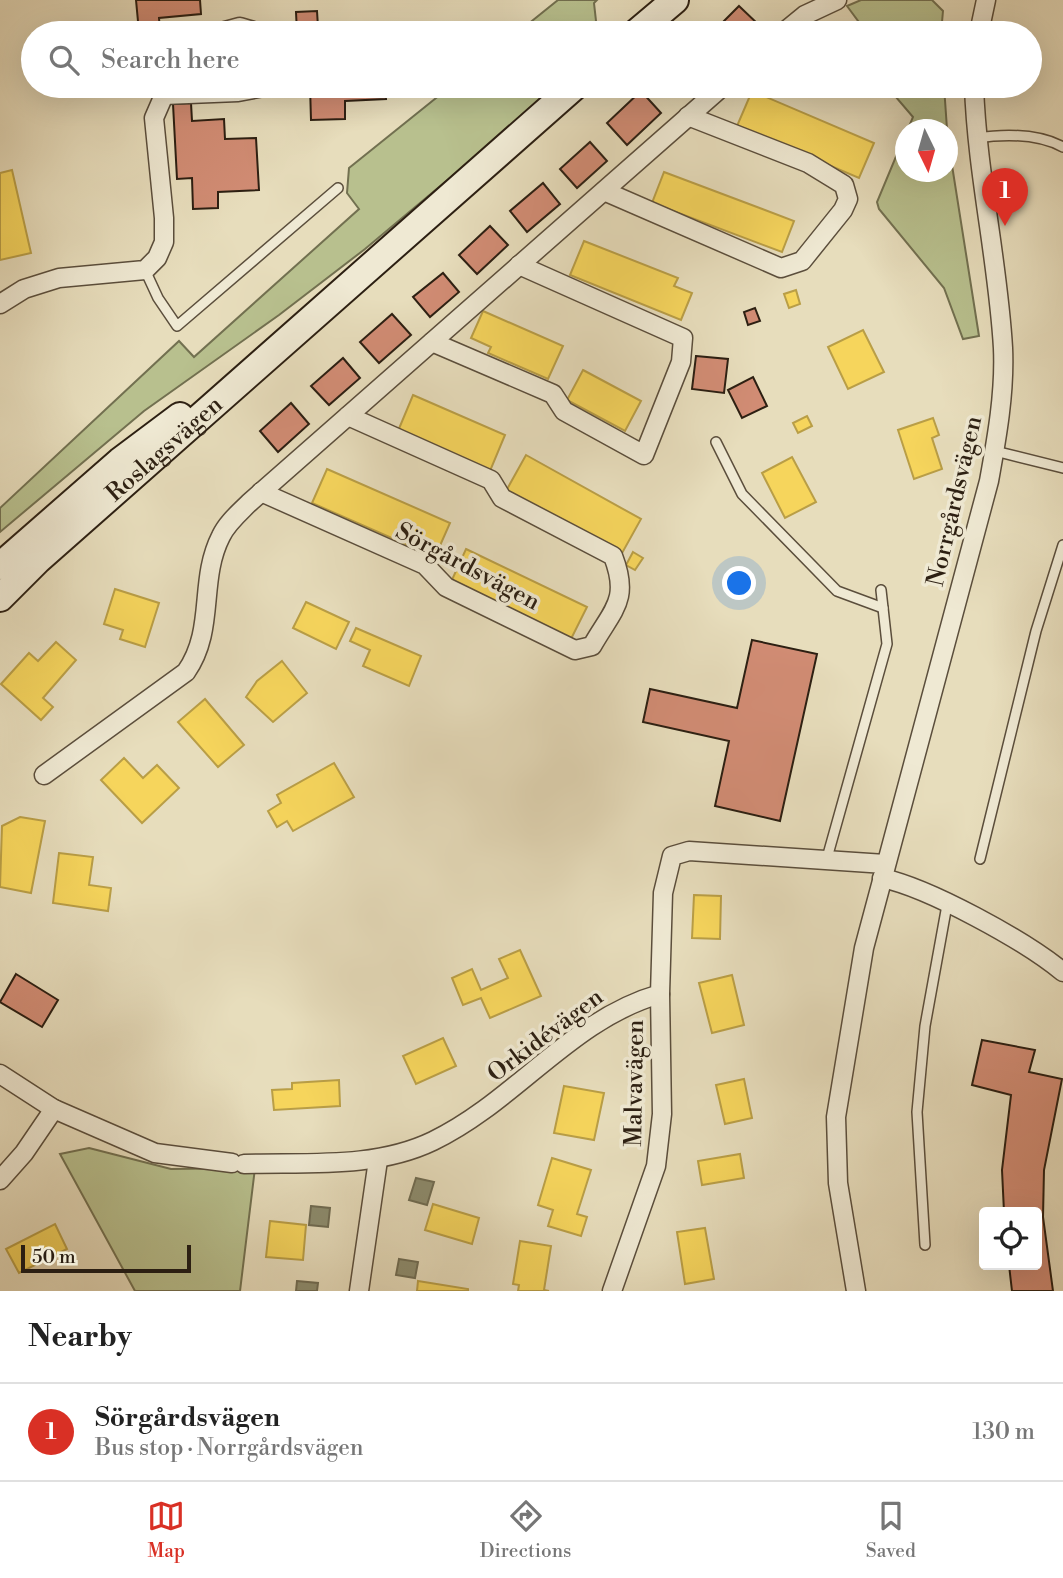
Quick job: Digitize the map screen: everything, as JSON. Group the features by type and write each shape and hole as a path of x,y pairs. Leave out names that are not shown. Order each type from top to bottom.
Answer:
{"main road":[{"path":"650,21 675,0"},
{"name":"Roslagsvägen","path":"0,597 38,560 561,98"},
{"name":"Roslagsvägen","path":"0,566 120,461 332,301"},
{"path":"0,547 44,511 120,461"}],"street":[{"path":"798,21 838,0"},
{"path":"982,21 986,0"},
{"path":"0,304 24,289 58,278 145,270 157,257 164,242 164,218 154,118 161,98"},
{"path":"44,775 186,672 201,649 207,588 221,535 261,492 709,98"},
{"name":"Norrgårdsvägen","path":"856,1291 838,1183 836,1117 864,948 1000,426 1003,348 976,138 974,98"},
{"path":"604,191 782,268 802,261 843,210 848,199 844,185 808,163 688,116"},
{"path":"432,342 553,394 564,411 644,455 681,362 683,338 519,265"},
{"name":"Sörgårdsvägen","path":"261,492 425,565 446,587 575,650 592,646 618,608 621,577 613,556 502,498 491,480 348,415"},
{"path":"660,994 663,893 672,856 689,851 827,858 883,871 1001,932 1063,972"},
{"name":"Orkidévägen","path":"0,1074 54,1110 155,1153 238,1164 378,1160 408,1151 452,1130 522,1083 603,1017 660,994"},
{"name":"Malvavägen","path":"611,1291 656,1166 662,1114 660,994"},
{"path":"0,1180 24,1153 54,1110"},
{"path":"359,1291 378,1160"}],"lane":[{"path":"976,138 1006,134 1054,142 1063,147"},
{"path":"145,270 158,298 177,326 338,188"},
{"path":"716,442 742,494 837,591 883,608"},
{"path":"995,451 1063,468"},
{"path":"979,859 1036,631 1063,545"},
{"path":"827,858 887,644 881,590"},
{"path":"925,1245 917,1112 925,1026 947,905"}],"green space":[{"path":"558,0 597,0 594,3 596,21 532,21"},
{"path":"861,0 932,0 943,11 942,21 858,21 847,6"},
{"path":"436,98 541,98 506,131 365,249 279,315 144,411 0,532 0,508 179,341 194,357 359,209 347,193 349,168"},
{"path":"897,98 945,98 946,119 912,119"},
{"path":"895,159 895,182 955,182 979,336 963,339 944,288 879,209 877,202"},
{"path":"89,1148 171,1169 255,1168 240,1291 135,1291 60,1154"}],"building: Homes":[{"path":"749,98 768,98 874,143 859,178 737,126"},
{"path":"12,170 31,253 0,260 0,173"},
{"path":"664,172 794,221 782,252 652,203"},
{"path":"584,241 678,278 674,286 692,293 681,320 570,275"},
{"path":"796,290 800,304 789,308 784,294"},
{"path":"483,311 563,346 548,379 488,353 491,347 471,338"},
{"path":"863,330 884,372 848,389 828,347"},
{"path":"583,370 641,401 625,431 567,400"},
{"path":"413,395 505,435 490,471 398,431"},
{"path":"807,416 812,426 798,433 793,423"},
{"path":"933,418 939,435 932,438 942,469 914,479 898,430"},
{"path":"526,455 641,519 621,555 506,491"},
{"path":"792,457 816,502 785,518 762,473"},
{"path":"327,469 450,523 435,557 312,503"},
{"path":"466,549 587,607 571,639 451,582"},
{"path":"633,552 643,558 635,570 626,565"},
{"path":"115,589 159,603 145,647 120,639 123,630 104,624"},
{"path":"306,602 349,622 336,649 293,628"},
{"path":"356,628 421,656 409,686 363,666 370,650 350,641"},
{"path":"56,642 76,660 43,698 53,707 41,720 1,684 29,653 38,661"},
{"path":"282,661 307,693 273,722 246,697 257,681"},
{"path":"205,699 244,745 218,767 178,722"},
{"path":"124,758 143,778 157,765 179,788 142,823 101,780"},
{"path":"334,763 354,797 293,831 287,821 277,827 268,811 281,803 277,795"},
{"path":"20,817 45,821 31,893 0,887 2,826"},
{"path":"59,853 93,857 89,885 111,888 108,911 53,903"},
{"path":"694,895 721,896 720,939 692,938"},
{"path":"520,950 541,996 490,1018 481,998 463,1005 452,978 472,969 481,990 508,978 499,959"},
{"path":"732,975 744,1025 712,1033 699,983"},
{"path":"443,1038 456,1066 416,1084 403,1056"},
{"path":"744,1079 752,1118 725,1124 716,1085"},
{"path":"339,1080 340,1106 274,1110 272,1090 292,1089 292,1083"},
{"path":"564,1086 604,1093 594,1140 554,1133"},
{"path":"740,1154 744,1178 702,1185 698,1161"},
{"path":"552,1158 591,1170 577,1214 587,1217 581,1236 548,1226 553,1210 538,1205"},
{"path":"433,1204 479,1218 472,1244 425,1230"},
{"path":"270,1221 306,1225 303,1260 266,1257"},
{"path":"55,1224 67,1249 19,1273 6,1249"},
{"path":"705,1228 714,1279 685,1284 677,1232"},
{"path":"520,1241 551,1246 544,1290 549,1291 518,1291 519,1285 513,1284"},
{"path":"418,1281 468,1289 468,1291 417,1291"}],"building: Industry":[{"path":"416,1178 434,1182 427,1205 409,1200"},
{"path":"311,1206 330,1208 328,1227 309,1225"},
{"path":"399,1259 418,1262 415,1278 396,1275"},
{"path":"297,1281 318,1283 317,1291 296,1291"}],"building: Other":[{"path":"136,0 200,0 201,14 159,18 159,21 138,21"},
{"path":"739,6 755,21 724,21"},
{"path":"317,11 318,21 296,21 296,12"},
{"path":"310,98 386,98 345,101 345,119 311,120"},
{"path":"634,98 647,98 661,113 627,145 607,123"},
{"path":"191,103 192,121 224,119 225,139 256,138 259,190 218,192 218,208 193,209 192,178 177,179 173,104"},
{"path":"590,142 607,161 577,188 560,169"},
{"path":"543,183 560,204 527,232 510,211"},
{"path":"490,226 508,245 477,274 459,255"},
{"path":"443,273 459,292 430,317 413,297"},
{"path":"755,308 760,321 748,325 744,312"},
{"path":"392,314 411,335 379,363 360,342"},
{"path":"696,356 728,359 724,393 692,389"},
{"path":"343,358 360,378 329,405 311,386"},
{"path":"753,377 767,406 742,418 728,390"},
{"path":"291,403 309,424 278,452 260,431"},
{"path":"752,640 817,654 780,821 715,806 729,741 643,722 650,689 737,708"},
{"path":"16,974 58,1000 42,1027 0,1002"},
{"path":"982,1040 1035,1050 1029,1072 1062,1079 1044,1170 1043,1217 1053,1291 1012,1291 1010,1270 1042,1270 1042,1207 1004,1207 1002,1170 1011,1095 972,1085"}],"place":[{"name":"Sörgårdsvägen","path":"1005,226"}]}
